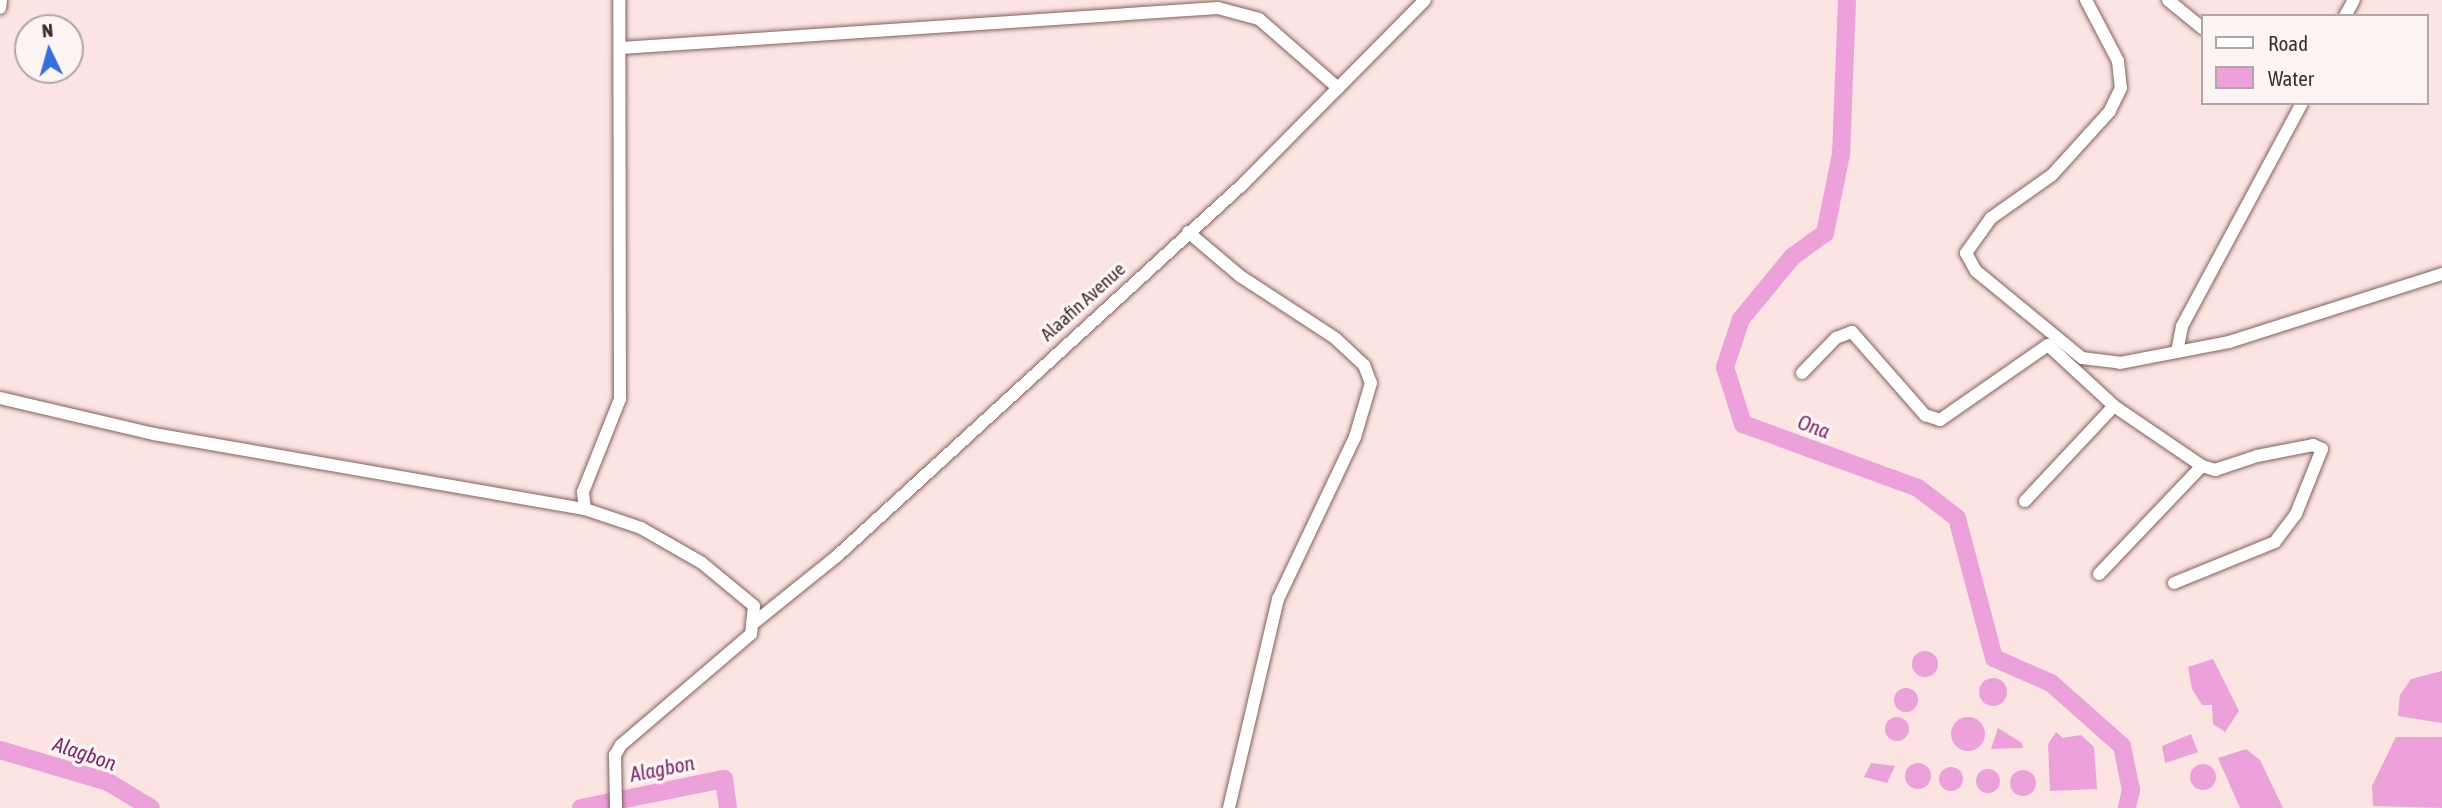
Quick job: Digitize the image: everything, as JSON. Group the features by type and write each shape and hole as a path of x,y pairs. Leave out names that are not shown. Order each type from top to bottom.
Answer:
{"street":[{"path":"0,8 1,0"},
{"path":"585,509 583,492 620,399 619,0"},
{"name":"Alaafin Avenue","path":"616,808 614,783 621,744 742,643 755,622 837,556 1188,232 1425,0"},
{"path":"2087,0 2118,61 2121,88 2110,111 2052,175 1991,218 1966,253 1976,271 2082,358 2120,363 2177,352 2442,274"},
{"path":"2168,0 2200,26"},
{"path":"621,48 1218,8 1259,19 1338,88"},
{"path":"2177,352 2182,326 2301,105"},
{"path":"1188,232 1240,276 1335,338 1364,365 1371,383 1355,437 1278,599 1229,808"},
{"path":"1802,373 1836,338 1852,332 1935,420 2039,345 2053,347 2082,378 2114,406 2202,466 2215,470 2313,444 2323,452 2296,514 2275,542 2174,583"},
{"path":"2082,378 2091,359"},
{"path":"0,398 154,434 585,509 641,528 702,564 754,606 755,622"},
{"path":"2025,501 2114,406"},
{"path":"2099,574 2202,466"}],"water":[{"path":"1925,651 1934,655 1938,664 1934,673 1925,677 1916,673 1912,664 1916,655"},
{"path":"2213,659 2239,711 2225,732 2213,724 2212,705 2202,705 2192,689 2188,667"},
{"path":"2442,671 2442,723 2398,716 2400,695 2411,679"},
{"path":"1993,678 2003,682 2007,692 2003,702 1993,706 1983,702 1979,692 1983,682"},
{"path":"1906,688 1915,691 1918,700 1915,709 1906,712 1897,709 1894,700 1897,691"},
{"path":"1897,717 1905,721 1909,729 1905,737 1897,741 1889,737 1885,729 1889,721"},
{"path":"1968,717 1980,722 1985,734 1980,746 1968,751 1956,746 1951,734 1956,722"},
{"path":"1998,728 2022,743 2023,748 1991,749"},
{"path":"2056,732 2063,738 2081,735 2094,747 2097,789 2050,791 2048,744"},
{"path":"2191,734 2198,752 2165,763 2162,746"},
{"path":"2396,737 2442,737 2442,808 2373,806 2372,786"},
{"path":"2246,749 2260,760 2283,808 2240,808 2218,758"},
{"path":"1871,763 1895,766 1887,783 1864,777"},
{"path":"1918,763 1927,767 1931,776 1927,785 1918,789 1909,785 1905,776 1909,767"},
{"path":"2203,764 2212,768 2216,777 2212,786 2203,790 2194,786 2190,777 2194,768"},
{"path":"1951,767 1959,771 1963,779 1959,787 1951,791 1943,787 1939,779 1943,771"},
{"path":"1988,769 1996,773 2000,781 1996,789 1988,793 1980,789 1976,781 1980,773"},
{"path":"2023,770 2032,774 2036,783 2032,792 2023,796 2014,792 2010,783 2014,774"}],"waterway":[{"name":"Ona","path":"1847,0 1841,154 1825,233 1793,256 1741,319 1725,367 1743,424 1918,488 1957,518 1994,658 2051,683 2122,746 2131,790 2127,808"},
{"name":"Alagbon","path":"0,750 108,782 151,808"},
{"name":"Alagbon","path":"581,808 724,779 728,808"}]}
